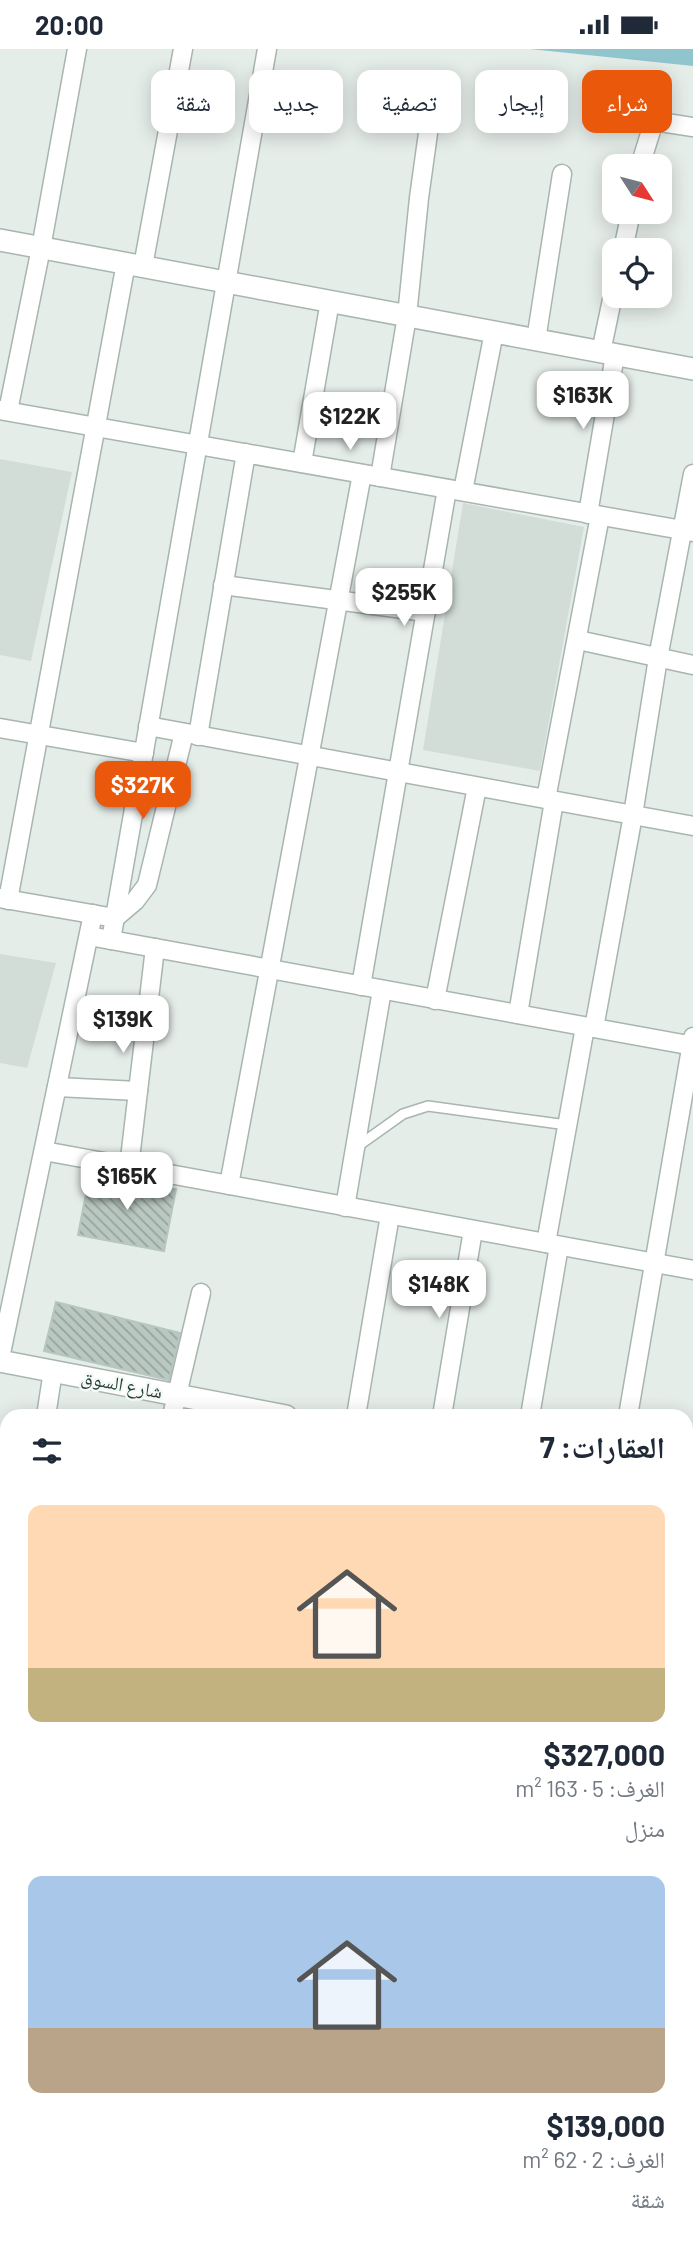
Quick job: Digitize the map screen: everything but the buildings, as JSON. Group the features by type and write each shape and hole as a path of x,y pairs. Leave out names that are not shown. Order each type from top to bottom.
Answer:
{"street":[{"path":"77,49 41,247 4,411 688,532"},
{"path":"115,918 4,899 96,427 183,49"},
{"path":"111,940 267,49"},
{"path":"644,154 654,121 693,127"},
{"path":"380,477 407,316 428,133"},
{"path":"536,340 562,174"},
{"path":"0,240 693,369"},
{"path":"302,463 330,301"},
{"path":"518,1014 550,800 578,640 594,515 612,308"},
{"path":"361,986 426,612 494,332"},
{"path":"115,918 135,901 147,885 191,734 223,585 246,453"},
{"path":"229,1185 362,474"},
{"path":"531,1409 567,1125 633,815 658,658 688,532 693,474"},
{"path":"223,585 426,612"},
{"path":"578,640 693,665"},
{"path":"148,726 693,826"},
{"path":"0,728 144,753"},
{"path":"435,1000 477,787"},
{"path":"0,1359 93,914"},
{"path":"89,936 435,1000 692,1043 629,1409"},
{"path":"129,1167 155,948"},
{"path":"345,1207 382,990"},
{"path":"57,1087 138,1091"},
{"path":"44,1151 693,1270"},
{"path":"357,1409 390,1215"},
{"path":"443,1409 473,1230"},
{"path":"174,1405 201,1293"},
{"name":"شارع السوق","path":"0,1359 174,1405 215,1409"},
{"path":"47,1409 53,1371"}],"lane":[{"path":"356,1148 403,1114 428,1106 567,1125"}],"shaded area":[{"path":"0,459 72,472 31,661 0,655"},
{"path":"463,503 584,527 540,771 423,750"},
{"path":"0,954 56,963 27,1068 0,1063"}],"water":[{"path":"530,49 693,49 693,66"}]}
